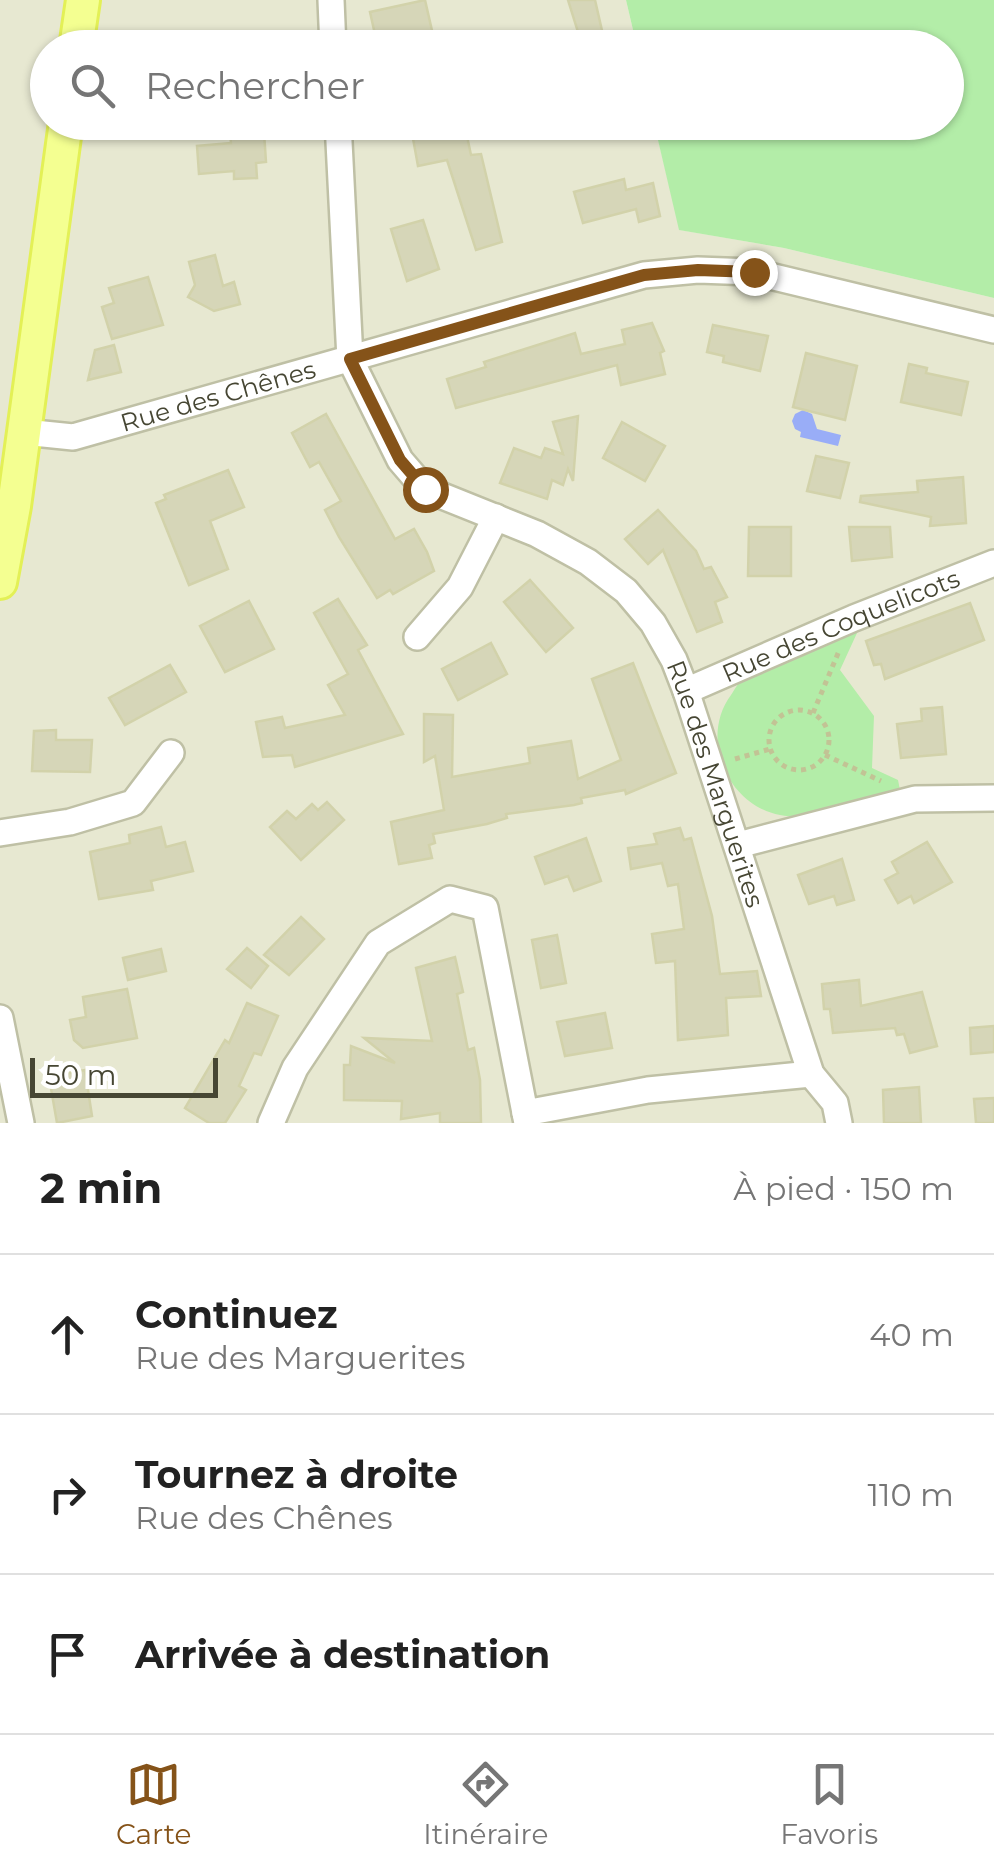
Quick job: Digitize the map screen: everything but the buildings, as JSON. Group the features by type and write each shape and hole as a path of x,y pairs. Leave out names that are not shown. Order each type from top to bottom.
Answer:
{"main road":[{"path":"79,30 83,0"},
{"path":"0,582 64,140"}],"street":[{"path":"331,0 333,30"},
{"path":"339,140 350,359"},
{"name":"Rue des Chênes","path":"24,432 73,437 644,275 698,270 754,272 994,330"},
{"name":"Rue des Marguerites","path":"350,359 400,460 425,489 537,534 588,562 626,591 653,623 686,691 812,1074 835,1103 839,1123"},
{"path":"417,637 460,587 496,518"},
{"name":"Rue des Coquelicots","path":"686,691 994,563"},
{"path":"0,833 70,822 133,803 171,753"},
{"path":"738,845 915,800 994,798"},
{"path":"271,1123 294,1068 378,942 450,899 485,908 526,1118 648,1090 812,1074"},
{"path":"0,1018 22,1123"}],"path":[{"path":"813,712 854,618"},
{"path":"799,709 813,712 824,722 830,741 815,766 795,770 777,761 770,749 769,732 780,716 799,709"},
{"path":"712,766 770,749"},
{"path":"825,755 900,790 916,790 915,800"}],"shaded area":[{"path":"0,0 626,0 633,30 30,30 30,140 658,140 680,230 784,248 994,298 994,1123 0,1123"}],"green space":[{"path":"626,0 994,0 994,298 784,248 679,230 658,140 964,140 964,30 633,30"},
{"path":"844,632 857,633 840,670 874,716 872,768 898,780 900,790 810,816 780,815 761,809 745,798 724,767 718,749 722,712 736,688 754,671"}],"water":[{"path":"803,410 812,414 817,429 841,435 838,446 800,437 801,432 792,421"}],"route":[{"path":"425,489 400,460 350,359 644,275 698,270 754,272"}]}
